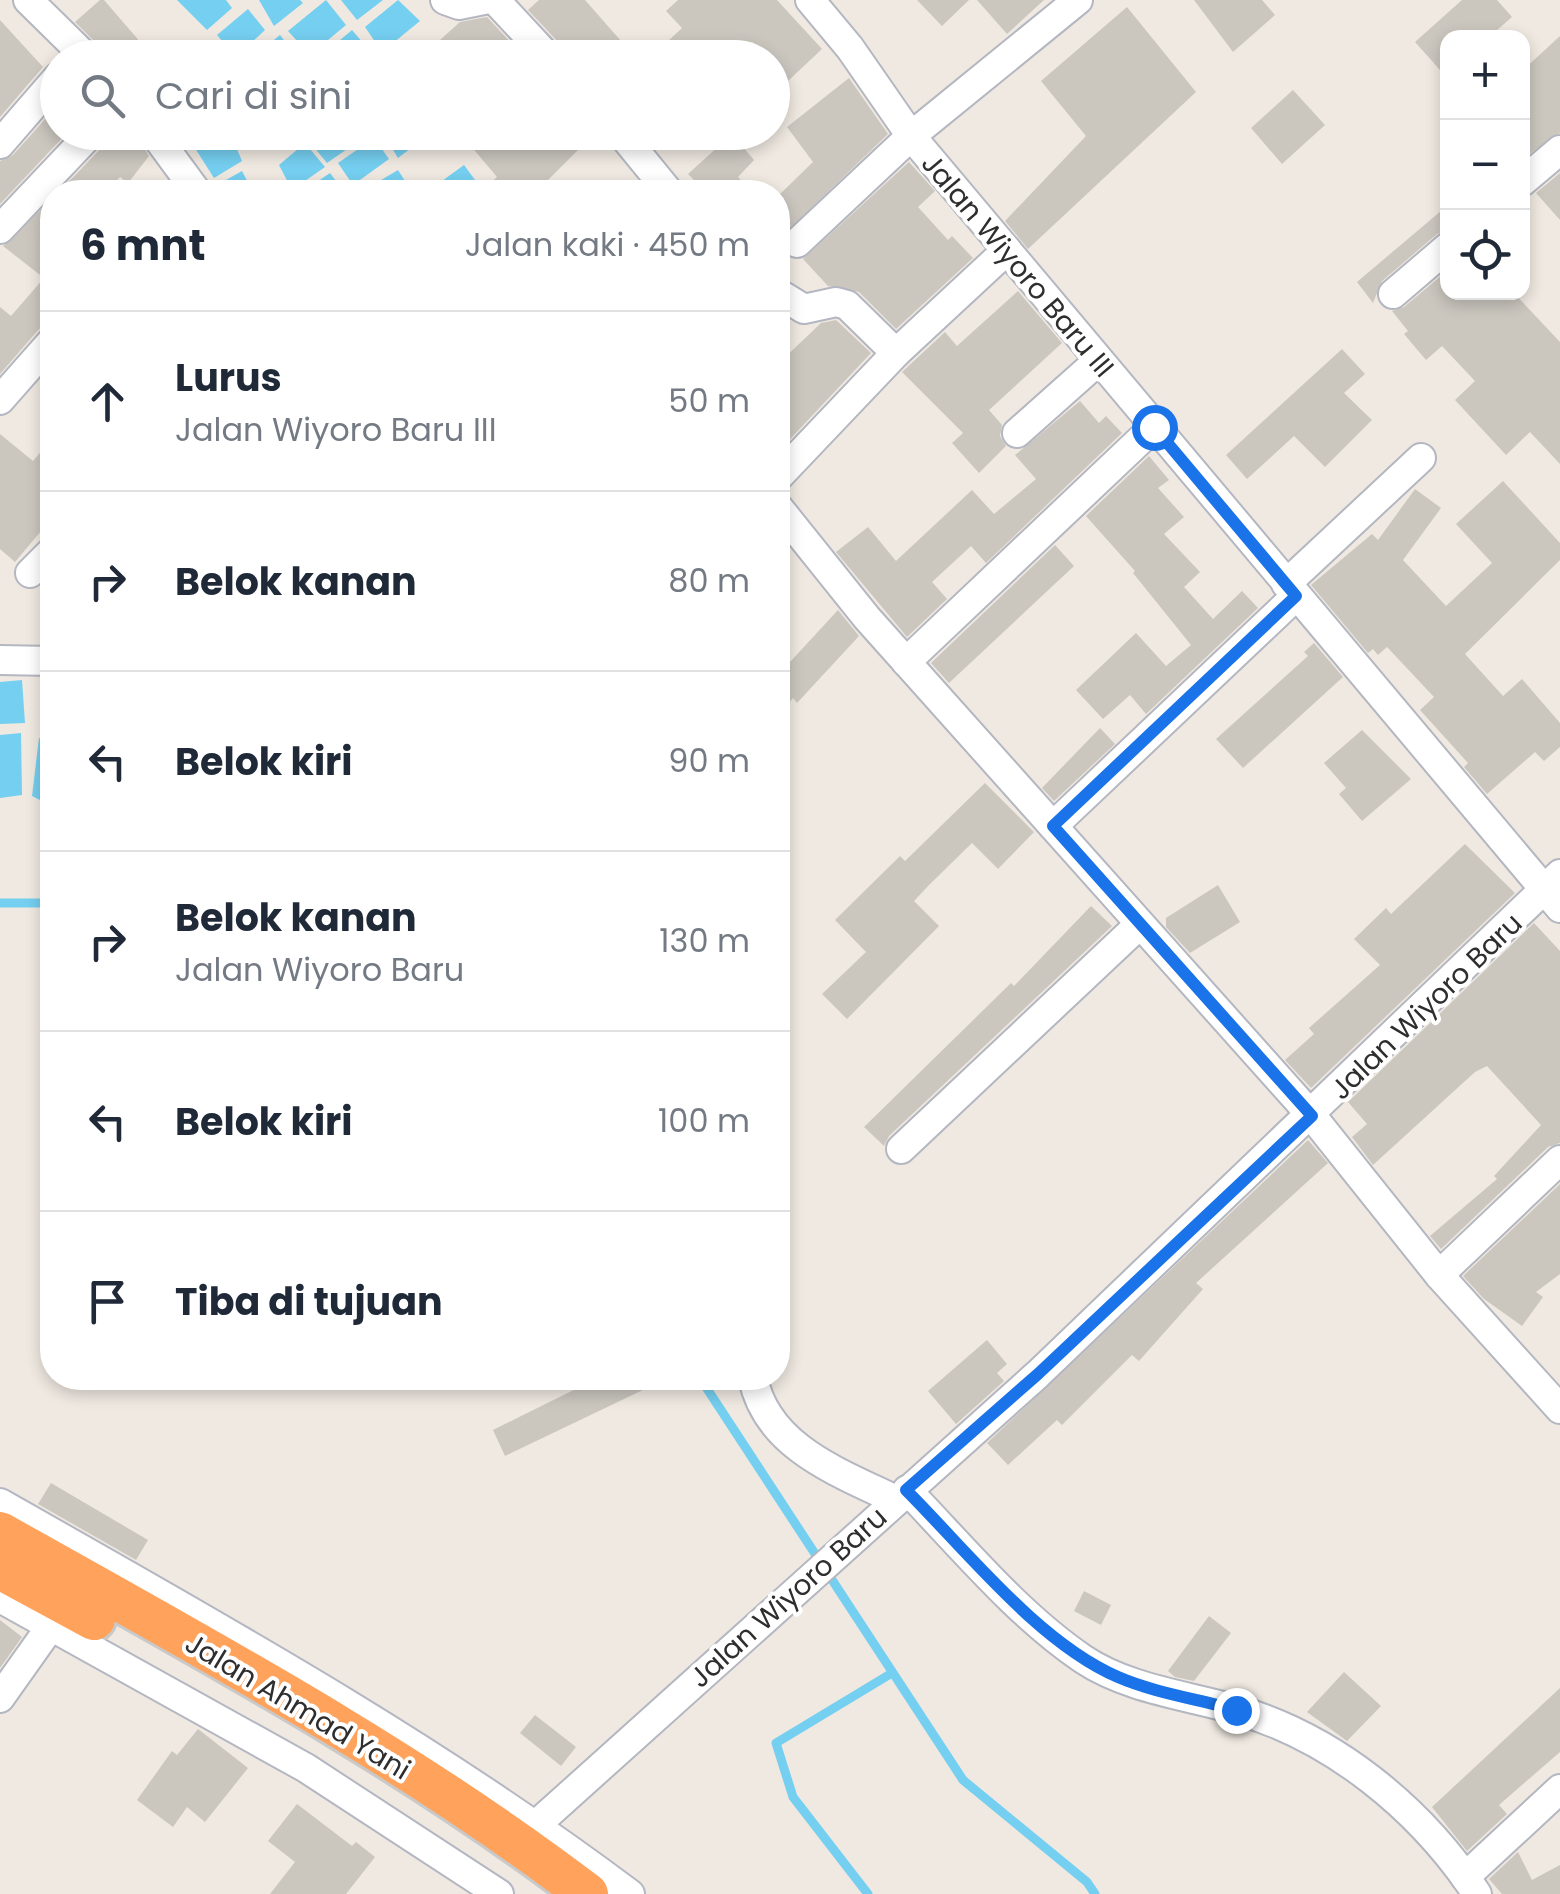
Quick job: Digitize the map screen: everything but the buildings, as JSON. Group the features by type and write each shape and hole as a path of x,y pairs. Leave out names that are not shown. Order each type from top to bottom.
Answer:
{"highway":[{"name":"Jalan Ahmad Yani","path":"0,1533 296,1689 512,1837 587,1894"},
{"name":"Jalan Ahmad Yani","path":"0,1568 314,1740 495,1858 540,1894"}],"street":[{"path":"28,0 67,40"},
{"path":"445,0 459,5 484,0"},
{"path":"495,0 532,40"},
{"name":"Jalan Wiyoro Baru III","path":"810,0 850,48 912,136 1098,361 1291,590 1555,891"},
{"path":"798,243 912,136 1078,0"},
{"path":"0,144 40,98"},
{"path":"47,180 75,150"},
{"path":"165,150 185,180"},
{"path":"635,150 659,180"},
{"path":"1530,175 1560,150"},
{"path":"0,230 40,187"},
{"path":"790,463 896,353 1007,250"},
{"path":"1393,294 1440,254"},
{"path":"790,300 804,309 836,302 846,305 896,353"},
{"path":"0,400 40,355"},
{"path":"1016,433 1098,361"},
{"path":"906,662 1154,427"},
{"path":"1053,826 1422,458"},
{"path":"790,522 906,662 1312,1116 1438,1275 1560,1409"},
{"path":"30,573 40,563"},
{"path":"0,660 40,661"},
{"name":"Jalan Wiyoro Baru","path":"537,1824 1038,1374 1555,891"},
{"path":"901,1149 1139,925"},
{"path":"1438,1275 1560,1160"},
{"path":"759,1390 772,1425 795,1446 901,1495 1083,1659 1120,1678 1280,1723 1316,1743 1372,1780 1415,1818 1471,1885 1560,1789"},
{"path":"0,1503 296,1689 537,1824 630,1894"},
{"path":"0,1598 306,1768 479,1888"},
{"path":"0,1698 50,1626"}],"water":[{"path":"177,0 226,0 232,8 207,30"},
{"path":"259,0 300,0 303,3 274,26"},
{"path":"326,0 346,25 328,40 296,40 288,31"},
{"path":"341,0 383,0 357,20"},
{"path":"398,0 420,21 397,40 374,40 365,27"},
{"path":"248,9 265,30 254,40 221,40 217,35"},
{"path":"352,30 361,40 340,40"},
{"path":"196,150 237,150 242,161 214,178"},
{"path":"297,150 311,150 325,167 306,180 287,180 279,165"},
{"path":"316,150 346,150 327,163"},
{"path":"357,150 383,150 389,159 360,180 350,180 338,163"},
{"path":"464,165 475,180 443,180"},
{"path":"398,170 404,180 381,180"},
{"path":"242,171 247,180 226,180"},
{"path":"22,680 25,723 0,724 0,682"},
{"path":"21,733 22,795 0,798 0,735"},
{"path":"39,738 40,800 32,796"}],"waterway":[{"path":"0,903 40,903"},
{"path":"708,1390 963,1780 1087,1882 1095,1894"},
{"path":"868,1894 793,1797 776,1743 892,1673"}],"route":[{"path":"1154,427 1296,596 1053,826 1312,1116 1038,1374 906,1490 1030,1614 1083,1659 1120,1678 1236,1710"}]}
